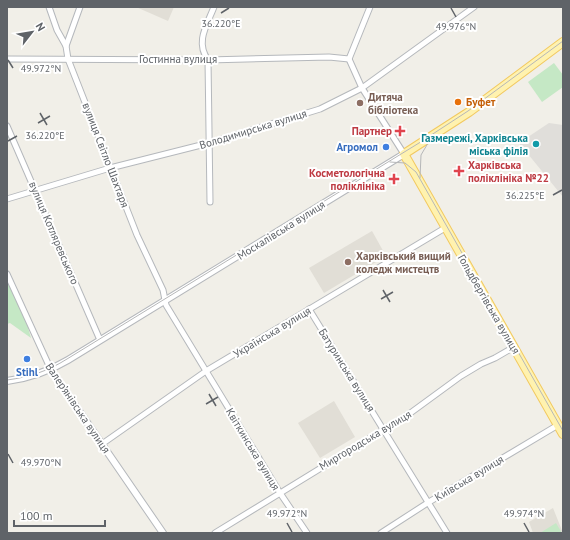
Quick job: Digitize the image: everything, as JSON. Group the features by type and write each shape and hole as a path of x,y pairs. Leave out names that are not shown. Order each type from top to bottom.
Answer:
{"main road":[{"name":"Москалівська вулиця","path":"404,154 469,112 563,42"},
{"name":"Гольдбергівська вулиця","path":"404,154 563,434"}],"street":[{"path":"49,7 57,30 66,46"},
{"name":"вулиця Світло Шахтаря","path":"80,7 66,46 68,59 137,235 158,278 165,301"},
{"path":"210,202 208,60 202,53 201,46 203,34 214,7"},
{"path":"370,7 349,59 362,88 404,154"},
{"name":"Володимирська вулиця","path":"7,199 110,168 209,143 320,109 362,88 474,7"},
{"name":"Гостинна вулиця","path":"7,59 208,60 328,57 349,59"},
{"name":"вулиця Котляревського","path":"7,126 100,340"},
{"name":"Москалівська вулиця","path":"7,381 29,378 51,370 404,154"},
{"name":"Українська вулиця","path":"102,444 206,371 445,228"},
{"name":"Валер’янівська вулиця","path":"7,274 51,370 163,533"},
{"name":"Квіткинська вулиця","path":"165,301 168,310 280,493 307,533"},
{"name":"Батуринська вулиця","path":"309,309 447,533"},
{"name":"Миргородська вулиця","path":"215,533 383,428 409,414 467,372 514,347"},
{"name":"Київська вулиця","path":"381,533 429,502 558,425"}],"shaded area":[{"path":"136,7 174,7 168,21"},
{"name":"Газмережі, Харківська міська філія","path":"549,123 563,125 563,197 519,143"},
{"name":"Харківський вищий коледж мистецтв","path":"372,231 386,256 324,293 309,268"},
{"path":"334,401 355,437 320,458 298,423"},
{"path":"553,508 563,533 533,533 529,522"}],"green space":[{"path":"554,63 563,75 563,87 542,102 528,82"},
{"path":"7,274 23,310 31,338 10,323 7,324"},
{"path":"556,523 562,533 540,533"}],"tram line":[{"path":"7,380 38,373 67,359 419,143 468,111 563,41"},
{"path":"420,178 421,155 431,138"},
{"path":"390,162 405,163 416,172 563,431"}],"place":[{"name":"Буфет","path":"458,102"},
{"name":"Дитяча бібліотека","path":"360,103"},
{"name":"Партнер","path":"400,131"},
{"name":"Газмережі, Харківська міська філія","path":"536,144"},
{"name":"Агромол","path":"386,147"},
{"name":"Харківська поліклініка №22","path":"459,171"},
{"name":"Косметологічна поліклініка","path":"394,179"},
{"name":"Харківський вищий коледж мистецтв","path":"348,262"},
{"name":"Stihl","path":"27,359"}]}
